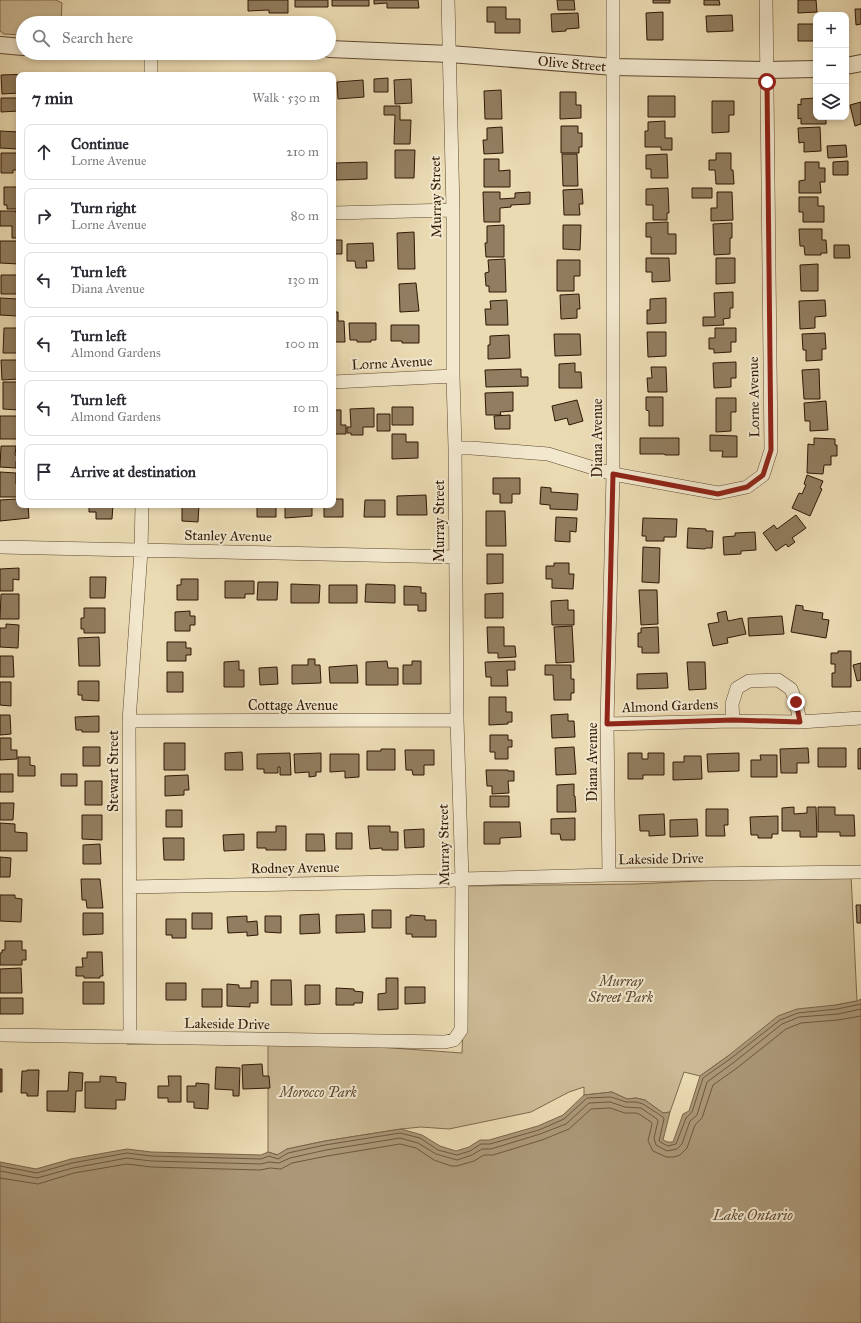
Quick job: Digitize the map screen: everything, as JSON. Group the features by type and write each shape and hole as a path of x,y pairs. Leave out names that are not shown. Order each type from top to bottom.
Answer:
{"street":[{"name":"Murray Street","path":"448,0 453,210 453,376 457,720 462,879 460,1030 454,1040"},
{"name":"Diana Avenue","path":"609,875 607,724 613,474 613,0"},
{"name":"Lorne Avenue","path":"455,448 548,454 613,474 718,494 747,487 763,475 771,450 766,0"},
{"path":"0,45 16,46"},
{"name":"Olive Street","path":"336,49 450,54 614,67 767,70 813,69"},
{"path":"151,60 151,72"},
{"path":"849,65 861,63"},
{"path":"336,213 453,210"},
{"name":"Lorne Avenue","path":"336,382 453,376"},
{"name":"Stewart Street","path":"130,1038 129,721 141,551 142,508"},
{"name":"Stanley Avenue","path":"0,548 455,557"},
{"name":"Almond Gardens","path":"733,720 732,704 737,688 749,681 778,680 791,689 796,702 800,722"},
{"name":"Almond Gardens","path":"607,724 733,720 800,722 861,718"},
{"name":"Cottage Avenue","path":"129,721 457,720"},
{"name":"Lakeside Drive","path":"462,879 609,875 861,872"},
{"name":"Rodney Avenue","path":"130,887 437,881 462,879"},
{"name":"Lakeside Drive","path":"0,1036 445,1042 454,1040"}],"green space":[{"path":"0,0 56,0 62,3 61,16 16,16 16,35 4,34 0,31"},
{"name":"Murray Street Park","path":"851,874 857,1001 836,1005 728,1056 700,1076 684,1072 670,1112 663,1113 645,1100 636,1098 627,1099 612,1092 584,1095 584,1087 569,1092 531,1112 449,1129 421,1127 401,1129 325,1141 287,1149 278,1155 268,1152 268,1039 462,1053 468,886 635,884"}],"water":[{"name":"Lake Ontario","path":"861,999 861,1323 0,1323 0,1162 36,1169 71,1159 127,1149 151,1152 261,1155 268,1152 277,1155 287,1149 325,1141 401,1129 422,1135 440,1146 456,1151 469,1147 480,1140 489,1140 538,1126 563,1115 584,1095 612,1092 627,1099 636,1098 645,1100 663,1113 670,1112 663,1140 673,1142 683,1114 689,1111 700,1076 728,1056 778,1016 797,1009 836,1005"}],"building":[{"path":"248,0 288,0 288,13 269,13 269,10 248,11"},
{"path":"295,0 328,0 328,7 295,7"},
{"path":"332,0 369,0 369,6 332,6"},
{"path":"374,0 418,0 419,8 387,8 387,3 374,4"},
{"path":"557,0 574,0 575,10 558,10"},
{"path":"653,0 670,0 670,3 653,3"},
{"path":"704,0 719,0 720,5 704,5"},
{"path":"798,0 816,0 817,12 798,13"},
{"path":"487,7 506,7 506,19 520,19 520,33 495,33 495,22 487,22"},
{"path":"855,9 861,9 861,24 856,25"},
{"path":"663,12 663,40 647,40 646,13"},
{"path":"578,13 579,28 552,32 551,14"},
{"path":"732,15 733,31 707,32 706,16"},
{"path":"798,24 813,24 813,41 798,41"},
{"path":"16,74 16,93 2,94 1,75"},
{"path":"388,78 388,92 374,92 374,79"},
{"path":"411,79 412,103 395,104 394,80"},
{"path":"363,80 364,97 338,99 337,82"},
{"path":"501,90 502,119 485,119 484,91"},
{"path":"560,92 576,92 576,105 581,105 581,118 560,119"},
{"path":"648,96 675,96 675,117 648,117"},
{"path":"1,98 16,98 16,111 1,112"},
{"path":"813,98 813,120 826,120 826,124 801,124 801,118 798,119 798,104 801,105 801,99"},
{"path":"712,101 734,101 734,115 729,115 729,132 712,133"},
{"path":"861,102 861,124 855,126 850,105"},
{"path":"384,106 400,106 400,120 411,120 410,144 394,144 395,115 384,115"},
{"path":"665,121 665,138 672,138 672,150 661,150 661,147 645,147 645,131 648,131 648,122"},
{"path":"561,126 578,126 578,133 582,133 582,147 579,147 579,153 561,153"},
{"path":"502,127 503,153 484,154 483,140 487,140 487,128"},
{"path":"820,127 821,151 804,152 804,142 799,143 798,128"},
{"path":"0,131 16,132 16,149 0,148"},
{"path":"846,145 847,157 828,158 827,146"},
{"path":"395,150 415,150 414,178 395,178"},
{"path":"1,153 16,153 16,170 13,170 13,173 1,173"},
{"path":"716,153 731,153 731,170 733,170 734,184 716,184 715,170 709,170 709,160 716,160"},
{"path":"562,154 577,154 578,186 563,186"},
{"path":"667,154 668,178 651,178 651,169 646,169 646,155"},
{"path":"484,159 499,159 499,171 510,170 510,187 484,187"},
{"path":"848,161 848,175 833,175 833,162"},
{"path":"367,162 367,179 336,180 336,163"},
{"path":"805,162 819,162 819,168 825,168 825,182 820,182 821,193 799,193 799,181 805,180"},
{"path":"4,187 16,187 16,209 7,209 7,205 4,205"},
{"path":"668,188 669,213 667,213 667,220 653,220 653,205 646,205 646,189"},
{"path":"692,188 712,188 712,198 692,198"},
{"path":"582,189 583,204 579,204 580,215 564,215 563,190"},
{"path":"483,192 500,192 500,199 515,198 515,193 530,192 530,204 511,205 511,207 500,208 500,222 484,222"},
{"path":"717,192 732,192 733,220 711,221 711,208 717,208"},
{"path":"799,197 818,197 818,206 824,206 824,222 803,222 803,212 799,212"},
{"path":"0,211 16,211 16,238 12,238 12,226 0,226"},
{"path":"668,222 668,234 676,234 676,254 651,254 651,237 646,237 646,223"},
{"path":"732,223 730,254 714,255 713,224"},
{"path":"504,225 504,257 486,257 485,243 487,243 487,226"},
{"path":"563,225 581,225 580,250 563,249"},
{"path":"799,229 822,229 822,240 826,240 827,253 821,253 821,255 805,255 804,246 800,246"},
{"path":"414,232 415,269 398,269 397,233"},
{"path":"336,240 342,240 342,254 336,254"},
{"path":"0,241 16,241 16,264 0,263"},
{"path":"373,243 374,261 366,261 367,268 356,268 355,261 347,261 347,244"},
{"path":"834,245 849,245 850,258 834,258"},
{"path":"646,258 669,258 670,281 652,282 652,272 646,272"},
{"path":"716,258 735,258 735,283 716,284"},
{"path":"505,259 506,292 489,292 489,286 486,286 485,273 489,272 488,260"},
{"path":"557,260 580,260 580,276 574,276 574,291 557,291"},
{"path":"818,264 818,291 801,291 800,265"},
{"path":"1,275 16,275 16,294 1,294"},
{"path":"416,283 419,311 400,312 399,284"},
{"path":"733,292 733,308 730,308 730,318 723,319 724,325 703,326 703,317 715,317 714,293"},
{"path":"579,294 580,309 577,309 577,318 561,319 560,295"},
{"path":"0,298 16,299 16,316 0,315"},
{"path":"666,298 666,323 647,324 647,310 650,310 650,299"},
{"path":"507,300 508,325 486,325 485,309 491,309 490,301"},
{"path":"825,300 826,316 815,317 815,328 800,329 799,301"},
{"path":"336,312 338,312 338,321 344,321 345,342 336,342"},
{"path":"349,323 376,323 376,340 371,340 371,342 357,342 357,340 350,340"},
{"path":"391,325 419,325 419,343 402,343 402,341 391,341"},
{"path":"4,328 16,328 16,353 3,353"},
{"path":"715,328 736,328 736,342 731,342 731,352 714,353 714,349 709,349 709,338 715,338"},
{"path":"647,332 666,332 666,356 648,357"},
{"path":"825,333 826,349 822,349 822,360 806,361 806,350 803,350 802,334"},
{"path":"554,334 580,334 581,355 555,356"},
{"path":"509,335 510,358 488,359 488,345 490,345 490,336"},
{"path":"1,360 16,360 16,379 2,380"},
{"path":"736,362 736,378 731,378 731,387 714,388 713,363"},
{"path":"575,363 575,372 581,372 582,388 559,388 559,364"},
{"path":"651,367 666,367 667,392 648,392 647,378 652,378"},
{"path":"521,369 521,377 528,377 528,386 486,387 485,370"},
{"path":"819,369 820,399 804,399 802,370"},
{"path":"3,382 16,382 16,410 3,409"},
{"path":"513,392 513,411 500,412 501,415 486,415 485,393"},
{"path":"646,397 663,397 663,426 649,426 649,411 646,410"},
{"path":"716,398 736,398 736,412 731,412 731,431 716,432"},
{"path":"577,400 583,421 569,425 567,418 555,421 552,406"},
{"path":"826,401 828,430 810,431 810,421 805,421 804,403"},
{"path":"392,407 413,407 413,425 392,425"},
{"path":"374,408 374,427 363,427 363,435 351,435 351,433 347,433 347,427 351,427 350,409"},
{"path":"336,410 341,410 341,425 346,425 346,434 336,434"},
{"path":"377,414 390,414 390,431 377,431"},
{"path":"510,415 510,429 495,429 494,416"},
{"path":"0,416 16,416 16,439 0,439"},
{"path":"392,434 406,434 406,442 418,442 418,458 392,459"},
{"path":"710,435 737,436 737,457 722,457 723,451 710,451"},
{"path":"640,438 679,438 679,455 640,454"},
{"path":"814,438 835,439 835,445 837,445 837,456 831,456 831,465 824,465 823,474 807,473 808,444 814,445"},
{"path":"1,446 16,446 16,468 0,467"},
{"path":"0,472 16,473 16,497 0,497"},
{"path":"807,475 823,481 820,488 822,489 810,516 792,508 799,493 802,494 806,485 804,484"},
{"path":"493,478 520,478 520,494 512,494 512,503 500,503 500,494 493,494"},
{"path":"541,487 551,488 551,492 578,494 577,510 550,509 550,505 540,504"},
{"path":"426,495 427,515 397,515 397,496"},
{"path":"16,499 16,508 28,508 29,518 0,521 0,500"},
{"path":"336,499 343,499 343,517 324,517 324,508 336,508"},
{"path":"365,500 385,500 385,517 364,517"},
{"path":"89,508 113,508 112,519 96,519 96,512 89,512"},
{"path":"182,508 199,508 198,522 182,521"},
{"path":"257,508 276,508 276,517 257,517"},
{"path":"285,508 312,508 312,516 285,518"},
{"path":"486,511 505,511 506,546 486,546"},
{"path":"796,515 806,528 792,538 795,542 788,547 786,544 776,551 763,533 774,525 777,529"},
{"path":"556,517 577,518 576,532 570,531 570,542 555,541"},
{"path":"643,518 677,519 676,537 664,537 664,541 646,541 646,536 642,536"},
{"path":"688,528 713,531 712,548 687,548"},
{"path":"755,532 756,550 741,551 741,554 724,555 723,537 735,536 735,533"},
{"path":"643,547 660,548 659,583 642,582"},
{"path":"487,554 503,554 503,583 487,584"},
{"path":"554,563 569,563 569,574 574,574 573,589 552,588 552,579 546,579 546,566 554,566"},
{"path":"19,568 19,580 13,579 13,591 0,591 0,569"},
{"path":"90,577 106,577 105,598 90,598"},
{"path":"181,579 198,579 198,600 177,600 177,585 181,585"},
{"path":"225,581 254,581 254,594 245,594 245,598 225,598"},
{"path":"258,582 278,582 277,600 257,600"},
{"path":"291,584 320,585 319,603 291,603"},
{"path":"366,584 395,585 395,603 365,602"},
{"path":"329,585 357,585 357,603 329,603"},
{"path":"404,586 421,587 421,593 426,593 426,611 418,611 418,605 404,605"},
{"path":"639,590 657,590 658,624 641,625"},
{"path":"503,593 503,618 485,618 485,594"},
{"path":"1,594 19,594 19,619 0,619"},
{"path":"568,600 568,610 574,610 574,625 552,625 551,601"},
{"path":"796,605 803,606 803,610 823,613 822,619 829,620 826,638 791,632"},
{"path":"84,608 105,608 105,633 84,633 84,629 81,629 81,618 84,618"},
{"path":"190,611 190,616 195,616 195,625 190,625 190,631 175,631 175,612"},
{"path":"726,611 728,621 742,618 746,634 727,638 728,643 713,646 708,624 719,622 717,613"},
{"path":"782,616 784,634 749,636 748,618"},
{"path":"6,624 19,625 18,648 0,647 0,628 6,628"},
{"path":"572,626 574,662 556,663 554,627"},
{"path":"487,627 504,627 504,646 515,646 516,657 498,658 498,653 488,653"},
{"path":"658,627 659,653 642,653 642,647 638,647 638,633 641,633 641,628"},
{"path":"99,637 100,666 79,666 78,638"},
{"path":"167,642 186,642 186,648 191,648 191,655 186,655 186,661 167,661"},
{"path":"838,651 851,651 851,687 832,687 832,673 835,673 835,664 831,664 831,653 838,653"},
{"path":"0,656 13,656 14,677 0,677"},
{"path":"308,659 315,659 315,665 320,665 321,683 292,684 292,665 308,665"},
{"path":"239,661 239,670 244,670 244,687 224,687 224,662"},
{"path":"387,661 388,668 398,668 398,685 366,685 366,662"},
{"path":"412,661 421,661 421,684 403,684 403,665 412,665"},
{"path":"515,661 515,670 507,670 508,686 491,686 491,677 486,677 485,662"},
{"path":"687,662 705,662 706,689 689,690"},
{"path":"861,663 861,680 857,681 853,665"},
{"path":"357,665 358,683 330,683 329,667"},
{"path":"545,665 571,665 571,679 574,679 574,693 571,693 571,700 554,700 553,675 545,675"},
{"path":"277,667 278,684 260,685 259,668"},
{"path":"167,672 183,672 183,692 167,692"},
{"path":"667,673 668,688 637,689 637,674"},
{"path":"78,681 99,681 99,701 82,700 82,695 78,695"},
{"path":"0,682 11,682 11,706 0,705"},
{"path":"489,697 506,697 506,712 512,712 512,722 508,722 508,724 489,725"},
{"path":"568,714 568,721 574,721 575,737 552,738 551,715"},
{"path":"0,715 10,715 11,734 0,735"},
{"path":"99,716 99,732 82,732 82,730 76,730 75,717"},
{"path":"490,735 508,735 508,740 512,740 512,747 508,747 508,759 495,759 495,752 490,752"},
{"path":"0,738 11,738 11,750 17,750 17,759 0,760"},
{"path":"164,743 185,743 185,770 164,770"},
{"path":"83,747 100,747 100,766 83,766"},
{"path":"574,747 576,774 556,775 555,748"},
{"path":"808,748 809,763 797,763 797,773 781,773 780,749"},
{"path":"818,748 846,748 846,767 818,767"},
{"path":"861,748 861,769 858,769 858,749"},
{"path":"381,749 395,749 395,770 367,770 367,751 381,751"},
{"path":"405,750 434,750 434,765 424,765 424,775 413,775 412,770 406,770"},
{"path":"242,752 243,770 225,770 225,753"},
{"path":"290,753 291,775 280,775 280,767 278,767 278,773 264,773 264,769 257,769 257,754"},
{"path":"321,753 321,772 316,772 316,776 309,777 309,772 295,773 294,754"},
{"path":"628,753 642,753 642,759 648,759 648,753 664,753 664,775 643,775 643,779 628,779"},
{"path":"739,753 739,771 708,772 707,754"},
{"path":"330,754 359,754 359,777 345,778 345,771 330,772"},
{"path":"760,755 777,755 777,777 751,777 751,760 761,760"},
{"path":"684,756 701,756 702,779 673,780 673,762 684,762"},
{"path":"18,757 30,757 30,765 35,766 35,776 18,776"},
{"path":"486,770 514,771 514,781 508,781 509,793 492,794 492,786 487,786"},
{"path":"0,774 13,774 13,792 0,792"},
{"path":"61,774 77,774 77,786 61,786"},
{"path":"188,775 189,790 184,790 184,795 165,796 165,776"},
{"path":"85,781 102,781 102,805 85,805"},
{"path":"574,784 576,812 557,812 557,785"},
{"path":"490,796 509,796 509,807 490,807"},
{"path":"0,803 14,803 13,820 0,820"},
{"path":"794,807 794,814 807,813 807,807 816,807 817,837 800,837 800,831 782,831 782,808"},
{"path":"818,807 835,807 835,815 854,815 855,836 840,836 840,832 818,832"},
{"path":"706,809 728,809 728,825 724,825 725,836 706,836"},
{"path":"166,810 182,810 182,827 166,827"},
{"path":"664,814 665,835 649,836 649,831 640,831 639,815"},
{"path":"82,815 102,815 102,840 82,839"},
{"path":"778,816 778,834 772,834 772,838 758,838 758,835 751,835 750,817"},
{"path":"575,818 575,840 561,840 560,834 551,834 551,819"},
{"path":"697,819 698,836 670,837 670,820"},
{"path":"484,822 520,822 521,837 500,838 500,844 484,844"},
{"path":"0,823 15,824 15,832 27,833 27,851 0,851"},
{"path":"276,826 286,826 286,850 266,850 266,848 257,848 257,832 276,832"},
{"path":"368,826 390,826 390,832 398,832 398,850 382,850 382,848 370,849"},
{"path":"424,829 424,847 405,848 404,830"},
{"path":"336,833 352,833 352,849 336,849"},
{"path":"244,834 244,850 224,851 223,835"},
{"path":"306,834 324,834 325,851 306,851"},
{"path":"163,838 184,838 184,860 164,860"},
{"path":"100,844 101,864 83,864 83,845"},
{"path":"0,857 11,858 10,877 0,877"},
{"path":"81,879 100,879 103,908 87,908 86,900 82,900"},
{"path":"0,895 15,895 15,898 22,899 21,922 0,921"},
{"path":"856,905 861,905 861,923 857,923"},
{"path":"372,910 391,910 391,928 372,928"},
{"path":"83,913 103,913 103,934 83,935"},
{"path":"192,913 212,913 212,929 192,929"},
{"path":"319,914 320,933 300,934 300,915"},
{"path":"364,914 365,932 336,933 336,915"},
{"path":"410,915 425,916 425,920 436,920 436,937 412,937 412,934 406,934 406,917 410,917"},
{"path":"247,916 247,922 257,921 258,935 247,936 247,932 228,933 227,917"},
{"path":"265,916 281,916 281,933 265,932"},
{"path":"166,919 186,919 186,938 172,938 172,935 166,935"},
{"path":"5,941 22,941 22,950 26,950 26,960 22,960 22,965 0,965 0,953 2,953 2,950 5,950"},
{"path":"87,952 102,952 103,976 100,976 100,978 84,978 84,976 76,976 76,967 83,967 82,958 87,958"},
{"path":"21,968 22,993 0,993 0,969"},
{"path":"386,978 398,978 398,1009 378,1010 378,994 386,993"},
{"path":"271,980 291,980 292,1005 271,1005"},
{"path":"251,981 258,981 258,1003 250,1003 250,1007 227,1006 227,984 239,985 239,988 251,988"},
{"path":"83,982 104,982 104,1004 83,1004"},
{"path":"166,983 186,983 186,1000 166,1000"},
{"path":"305,985 320,985 320,1004 305,1005"},
{"path":"405,987 425,987 425,1003 405,1004"},
{"path":"336,988 354,989 354,991 363,992 362,1003 354,1003 354,1005 336,1005"},
{"path":"202,989 222,989 222,1007 202,1007"},
{"path":"0,998 23,998 23,1014 0,1014"},
{"path":"262,1064 263,1076 269,1076 270,1088 243,1089 242,1065"},
{"path":"216,1067 240,1068 239,1096 233,1096 233,1090 215,1089"},
{"path":"0,1069 2,1069 2,1092 0,1092"},
{"path":"39,1070 38,1096 27,1096 27,1093 21,1093 22,1071"},
{"path":"69,1072 83,1073 82,1091 76,1091 75,1112 47,1111 47,1091 68,1091"},
{"path":"100,1076 116,1077 116,1082 126,1083 125,1100 116,1100 116,1109 85,1108 85,1082 100,1082"},
{"path":"168,1076 181,1076 181,1102 168,1102 168,1098 158,1098 158,1086 169,1086"},
{"path":"196,1083 209,1084 208,1109 194,1108 194,1102 187,1102 187,1086 196,1086"}],"route":[{"path":"767,82 771,450 763,475 747,487 718,494 613,474 607,724 733,720 800,722 796,702"}],"park label":[{"name":"Morocco Park","path":"318,1092"}]}
